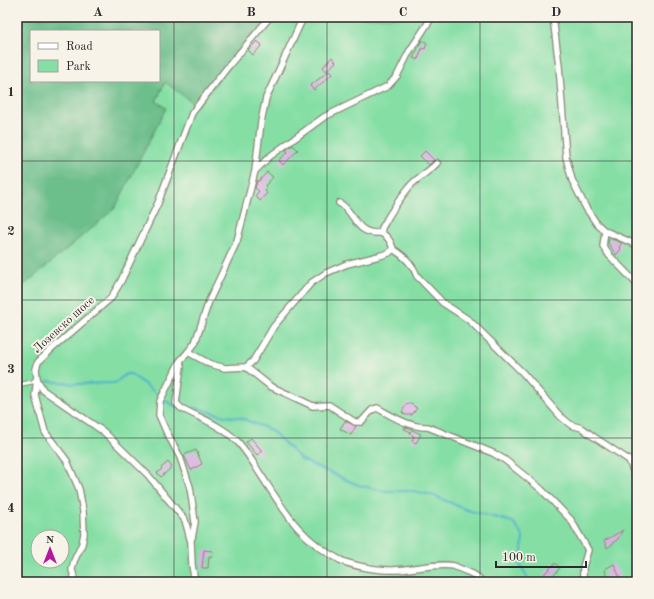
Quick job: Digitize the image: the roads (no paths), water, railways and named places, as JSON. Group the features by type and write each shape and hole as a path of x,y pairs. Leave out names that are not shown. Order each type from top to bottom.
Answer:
{"street":[{"name":"Лозевско шосе","path":"74,577 72,570 74,561 82,544 84,534 83,511 79,489 67,461 44,432 34,394 38,362 111,298 121,281 158,203 192,113 226,69 270,17"},
{"path":"191,542 195,522 190,487 180,457 159,415 160,401 180,361 195,343 210,301 237,241 255,171 261,122 266,98 301,22 305,17"},
{"path":"255,171 268,157 324,117 388,86 397,76 409,52 432,17"},
{"path":"553,17 559,66 566,157 572,180 586,208 597,224 605,231 637,245"},
{"path":"382,232 382,228 386,220 410,186 437,163"},
{"path":"339,203 344,205 354,220 363,229 374,233 382,232"},
{"path":"605,231 604,246 608,255 637,284"},
{"path":"382,232 393,248 401,254 415,271 417,276 443,303 469,320 523,373 560,416 571,425 582,428 629,460 637,480"},
{"path":"188,352 210,364 225,368 246,367 253,361 274,326 311,283 326,273 347,264 378,256 389,252 393,248"},
{"path":"180,361 181,366 176,403 181,408 227,433 238,442 290,518 311,541 341,560 351,564 376,569 391,570 450,566 471,573 482,582"},
{"path":"246,367 270,386 313,406 329,405 355,422 361,422 372,410 377,408 405,422 428,427 493,453 505,460 541,489 571,520 588,550 583,567 583,582"},
{"path":"37,379 44,390 104,432 131,457 163,492 185,520 191,542 192,565 195,582"}],"lane":[{"path":"17,385 32,382 37,379"}],"waterway":[{"path":"48,381 77,384 115,383 126,374 131,374 157,394"},
{"path":"164,400 177,407"},
{"path":"186,408 197,408 225,416 241,418 271,430 302,460 358,485 384,491 414,491 435,496 467,510 513,522 523,536 521,566 527,577 532,582"}]}
